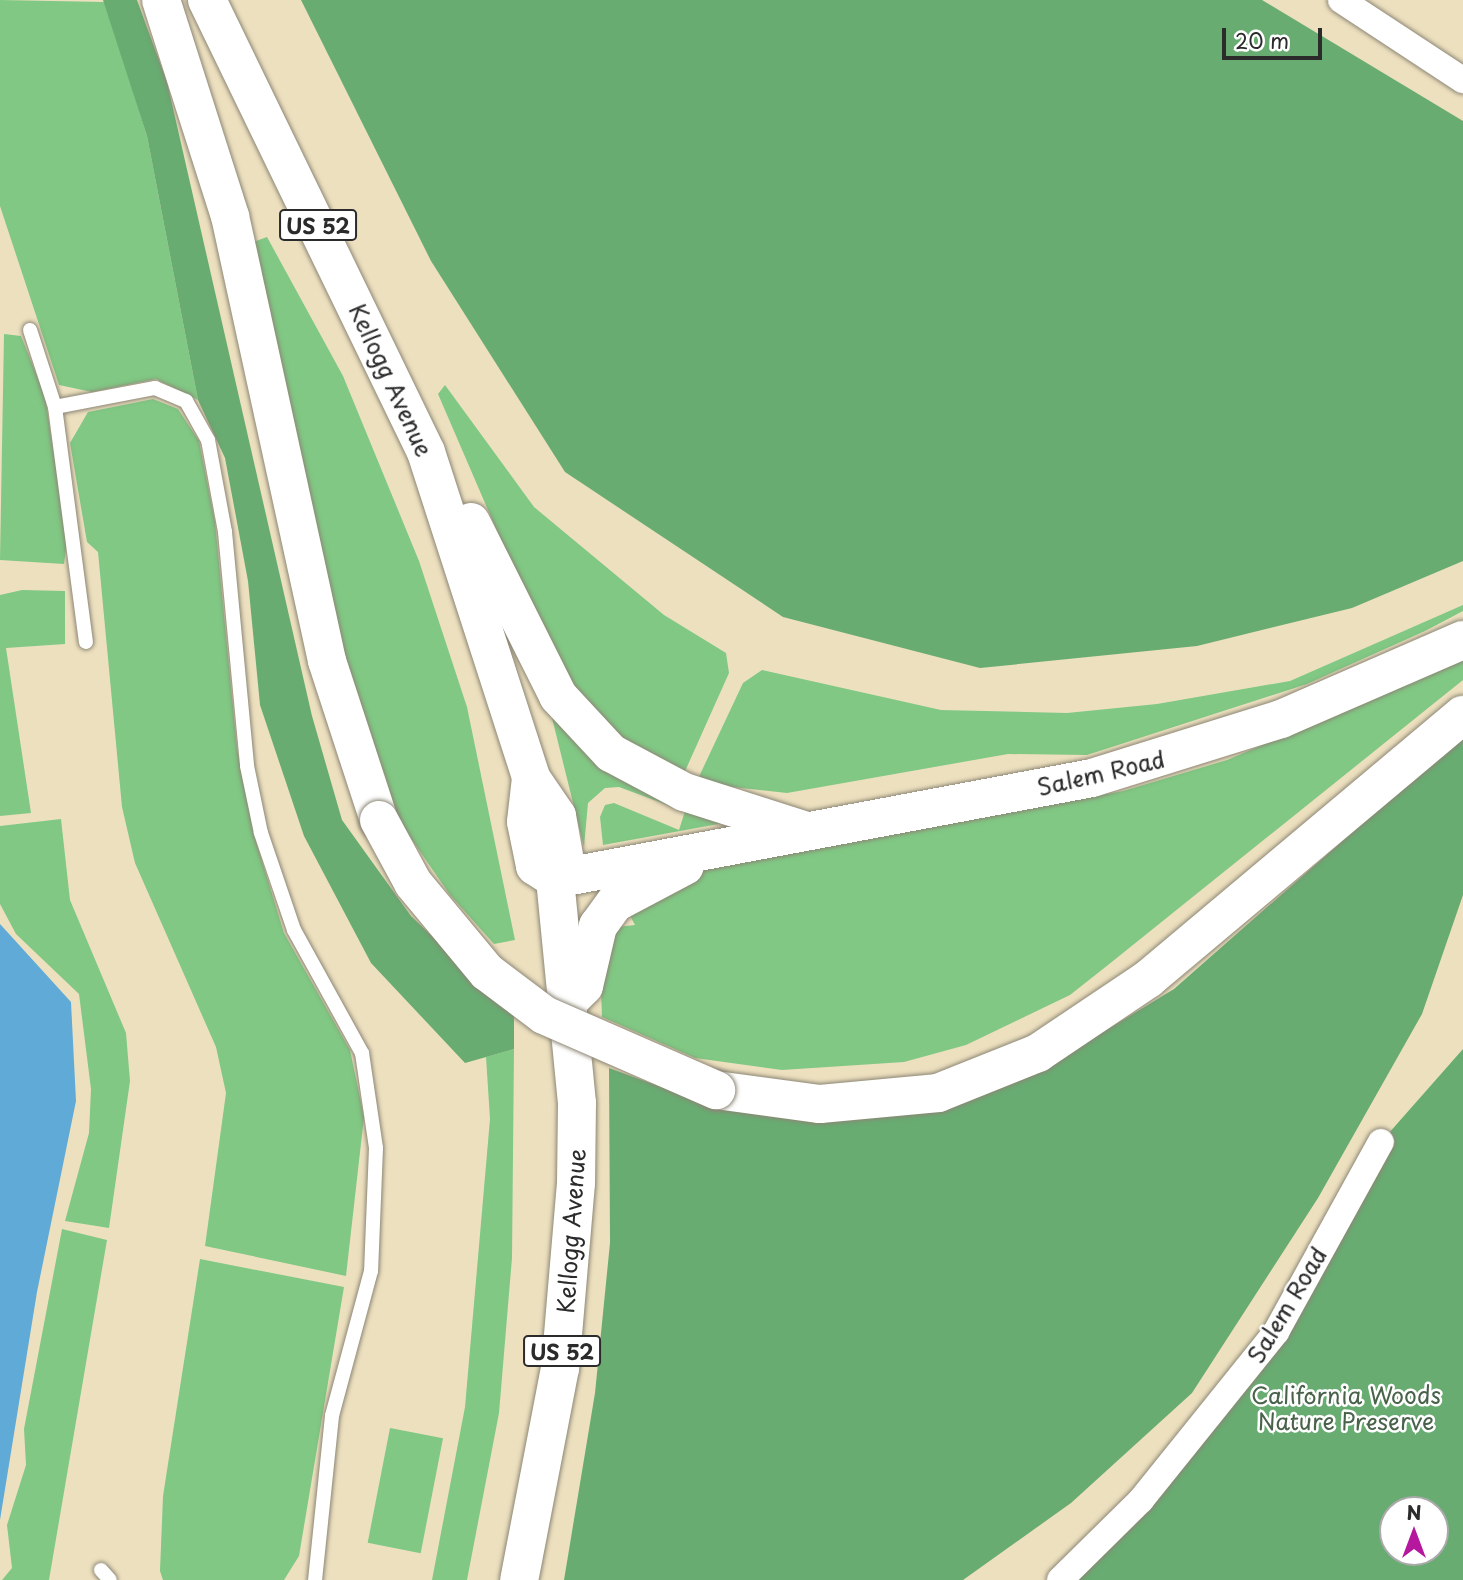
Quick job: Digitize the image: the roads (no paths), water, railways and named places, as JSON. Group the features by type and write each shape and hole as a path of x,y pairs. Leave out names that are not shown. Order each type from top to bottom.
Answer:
{"main road":[{"path":"161,0 230,216 327,661 379,820 413,883 487,972 544,1015 716,1090 820,1104 938,1093 1038,1053 1148,979 1463,715"},
{"name":"Kellogg Avenue","path":"207,0 426,452 531,778 557,816 565,861 555,879 577,1103 570,1272 560,1368 519,1580"},
{"path":"426,452 488,548 558,695 586,729 645,775 806,831"},
{"name":"Salem Road","path":"555,879 1092,778 1189,751 1373,684 1463,640"},
{"name":"Salem Road","path":"569,1001 584,986 598,926 615,902 721,847"}],"street":[{"path":"1341,0 1463,80"},
{"name":"Salem Road","path":"1060,1580 1150,1490 1268,1343 1381,1142"}],"lane":[{"path":"30,330 55,407 86,642"},
{"path":"55,407 155,388 186,401 208,440 225,532 247,766 261,833 294,930 362,1053 376,1148 371,1271 332,1416 316,1580"}],"water":[{"path":"0,924 71,1002 76,1101 37,1292 0,1520"}],"park label":[{"name":"California Woods Nature Preserve","path":"1346,1408"}]}
